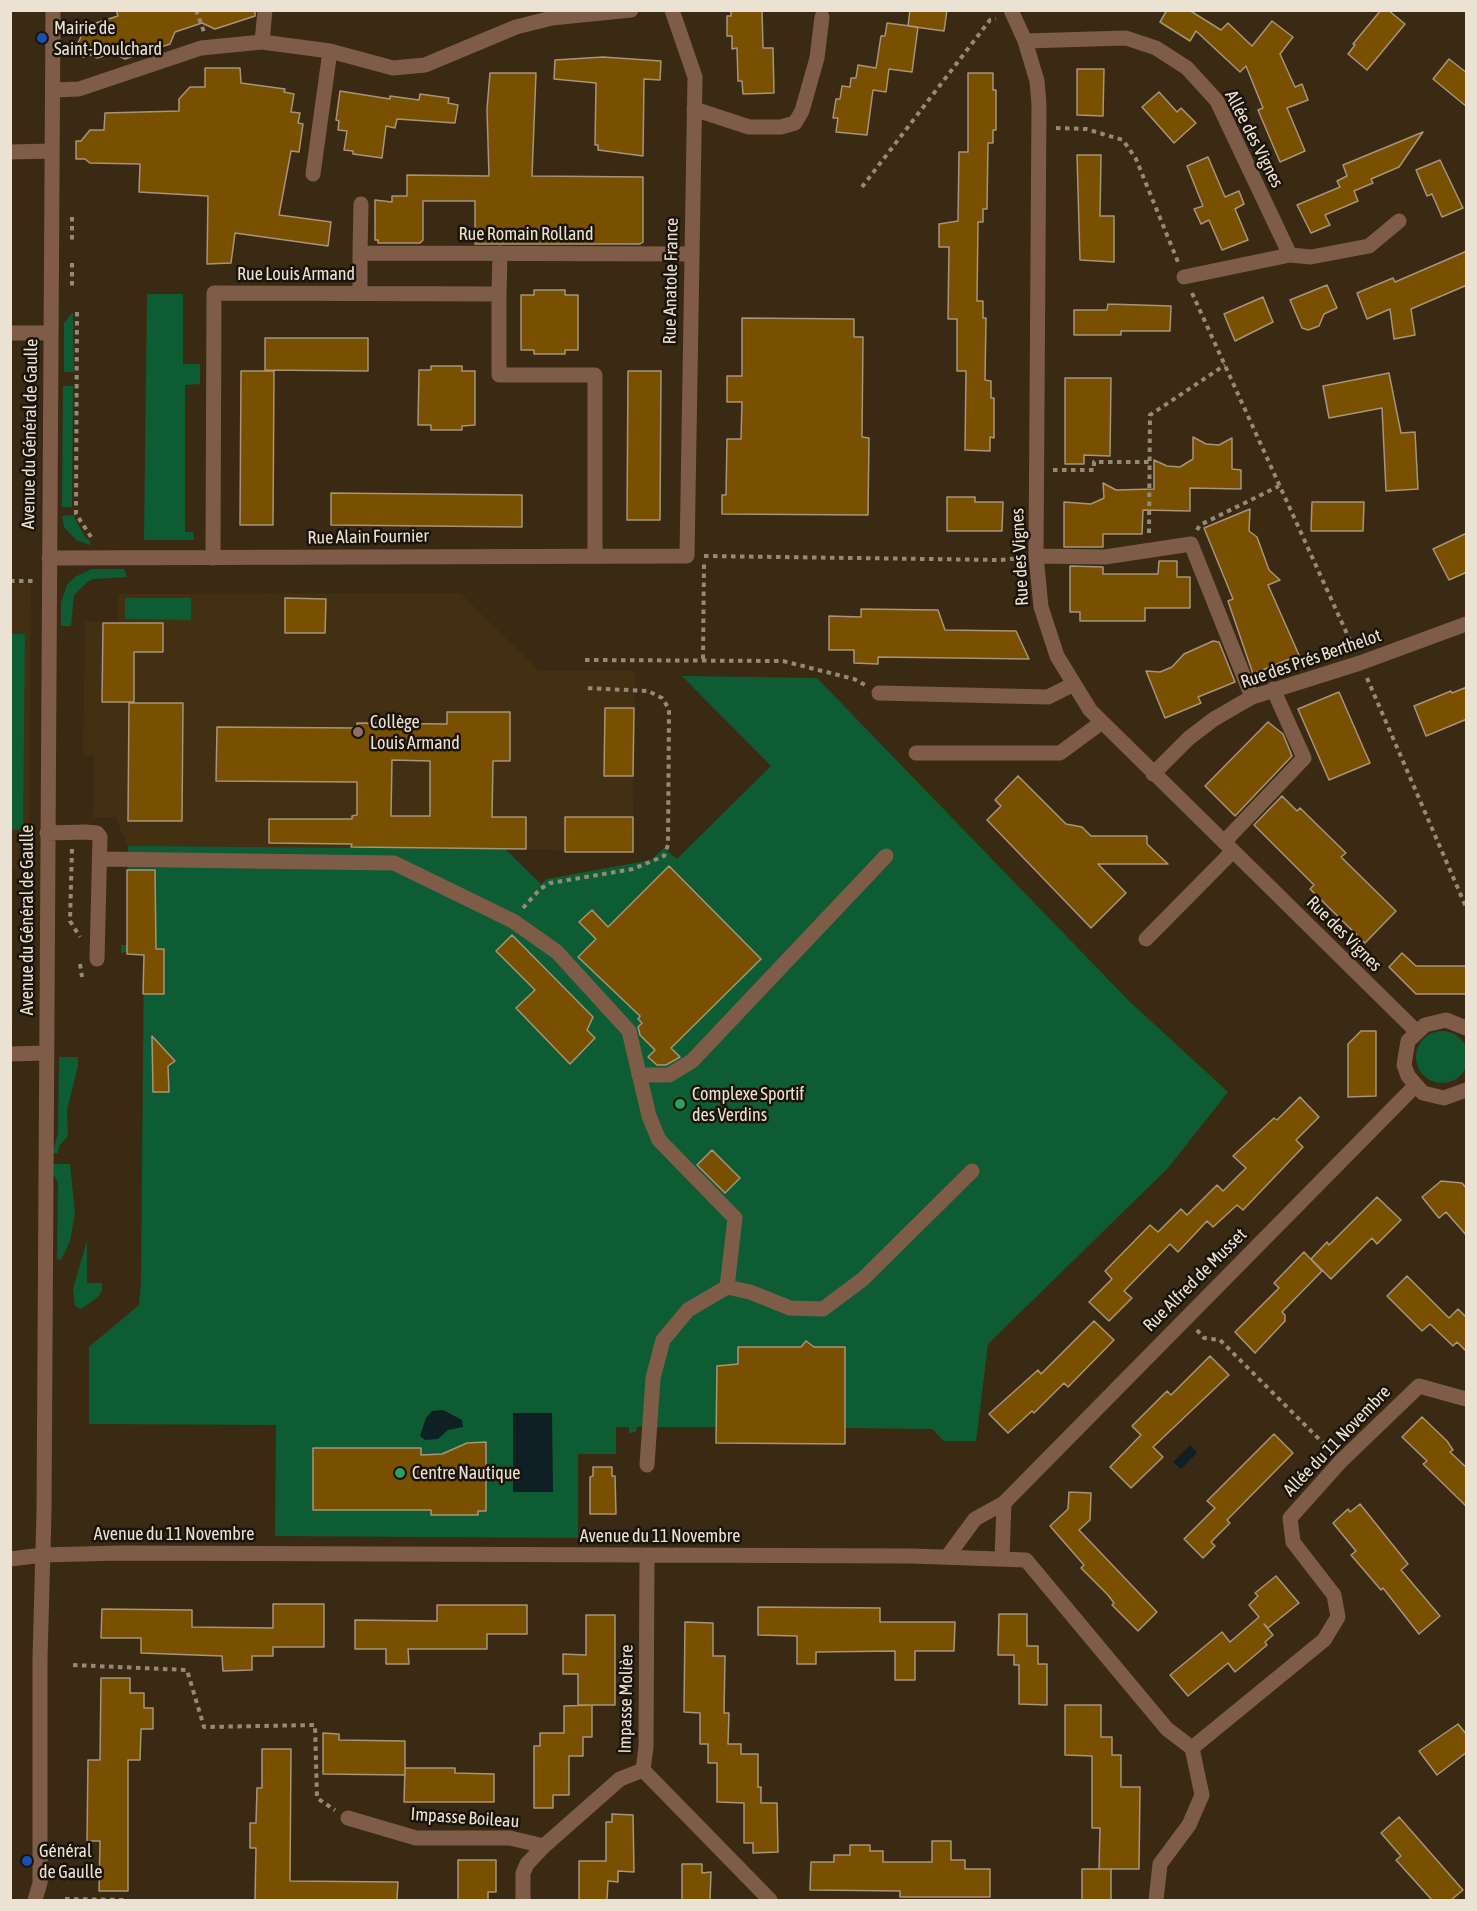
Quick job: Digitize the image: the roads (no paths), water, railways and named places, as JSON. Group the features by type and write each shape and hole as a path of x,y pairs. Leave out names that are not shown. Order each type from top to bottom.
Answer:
{"street":[{"name":"Avenue du Général de Gaulle","path":"35,1900 40,1883 39,1659 43,1555 53,10"},
{"path":"262,42 265,10"},
{"path":"53,90 79,89 201,48 262,42 330,51 393,68 425,65 516,27 552,18 631,10"},
{"name":"Rue Anatole France","path":"672,10 695,78 687,556"},
{"name":"Rue des Vignes","path":"1013,14 1025,41 1037,81 1040,127 1036,556 1041,607 1057,656 1090,710 1416,1031"},
{"path":"694,109 749,126 781,127 795,123 802,111 817,58 822,17"},
{"name":"Allée des Vignes","path":"1025,41 1126,38 1156,48 1187,68 1217,101 1290,255"},
{"path":"313,174 330,51"},
{"path":"10,152 52,151"},
{"path":"360,294 361,204"},
{"path":"1184,277 1290,255 1311,257 1369,246 1399,220"},
{"name":"Rue Romain Rolland","path":"360,253 691,254"},
{"path":"500,253 500,375 595,375 595,556"},
{"name":"Rue Louis Armand","path":"213,558 214,293 499,294"},
{"path":"10,333 51,333"},
{"path":"1036,556 1106,556 1149,548 1191,544 1252,697"},
{"name":"Rue Alain Fournier","path":"49,558 687,556"},
{"name":"Rue des Prés Berthelot","path":"1153,774 1189,738 1214,719 1252,697 1360,663 1467,624"},
{"path":"879,693 1048,697 1074,684"},
{"path":"1146,939 1304,758 1273,689"},
{"path":"916,753 1060,753 1102,722"},
{"path":"47,833 97,833 100,837 97,959"},
{"path":"639,1076 669,1075 692,1061 886,856"},
{"path":"100,859 394,863 513,921 557,952 629,1030 649,1116 659,1140 735,1218 727,1287"},
{"path":"1467,1028 1457,1023 1435,1021 1416,1031 1408,1041 1404,1065 1415,1086 1424,1093 1444,1098 1467,1090"},
{"path":"10,1054 45,1053"},
{"name":"Rue Alfred de Musset","path":"947,1557 975,1519 1004,1503 1415,1086"},
{"path":"647,1465 653,1378 663,1340 688,1310 727,1287 750,1292 790,1308 823,1309 863,1279 972,1171"},
{"name":"Allée du 11 Novembre","path":"1192,1748 1324,1640 1338,1617 1335,1595 1293,1542 1290,1518 1341,1461 1419,1386 1467,1398"},
{"path":"1002,1558 1004,1503"},
{"name":"Avenue du 11 Novembre","path":"10,1560 43,1555 647,1555 947,1557 1026,1560 1167,1729 1192,1748"},
{"name":"Impasse Molière","path":"647,1555 646,1747 643,1770 770,1900"},
{"path":"1156,1900 1160,1864 1189,1825 1202,1795 1192,1748"},
{"path":"523,1900 524,1873 527,1864 544,1846 620,1779 643,1770"},
{"name":"Impasse Boileau","path":"348,1818 416,1838 510,1838 544,1846"}],"place":[{"name":"Mairie de Saint-Doulchard","path":"42,38"},
{"name":"Collège Louis Armand","path":"358,732"},
{"name":"Complexe Sportif des Verdins","path":"680,1104"},
{"name":"Centre Nautique","path":"400,1473"},
{"name":"Général de Gaulle","path":"27,1861"}]}
